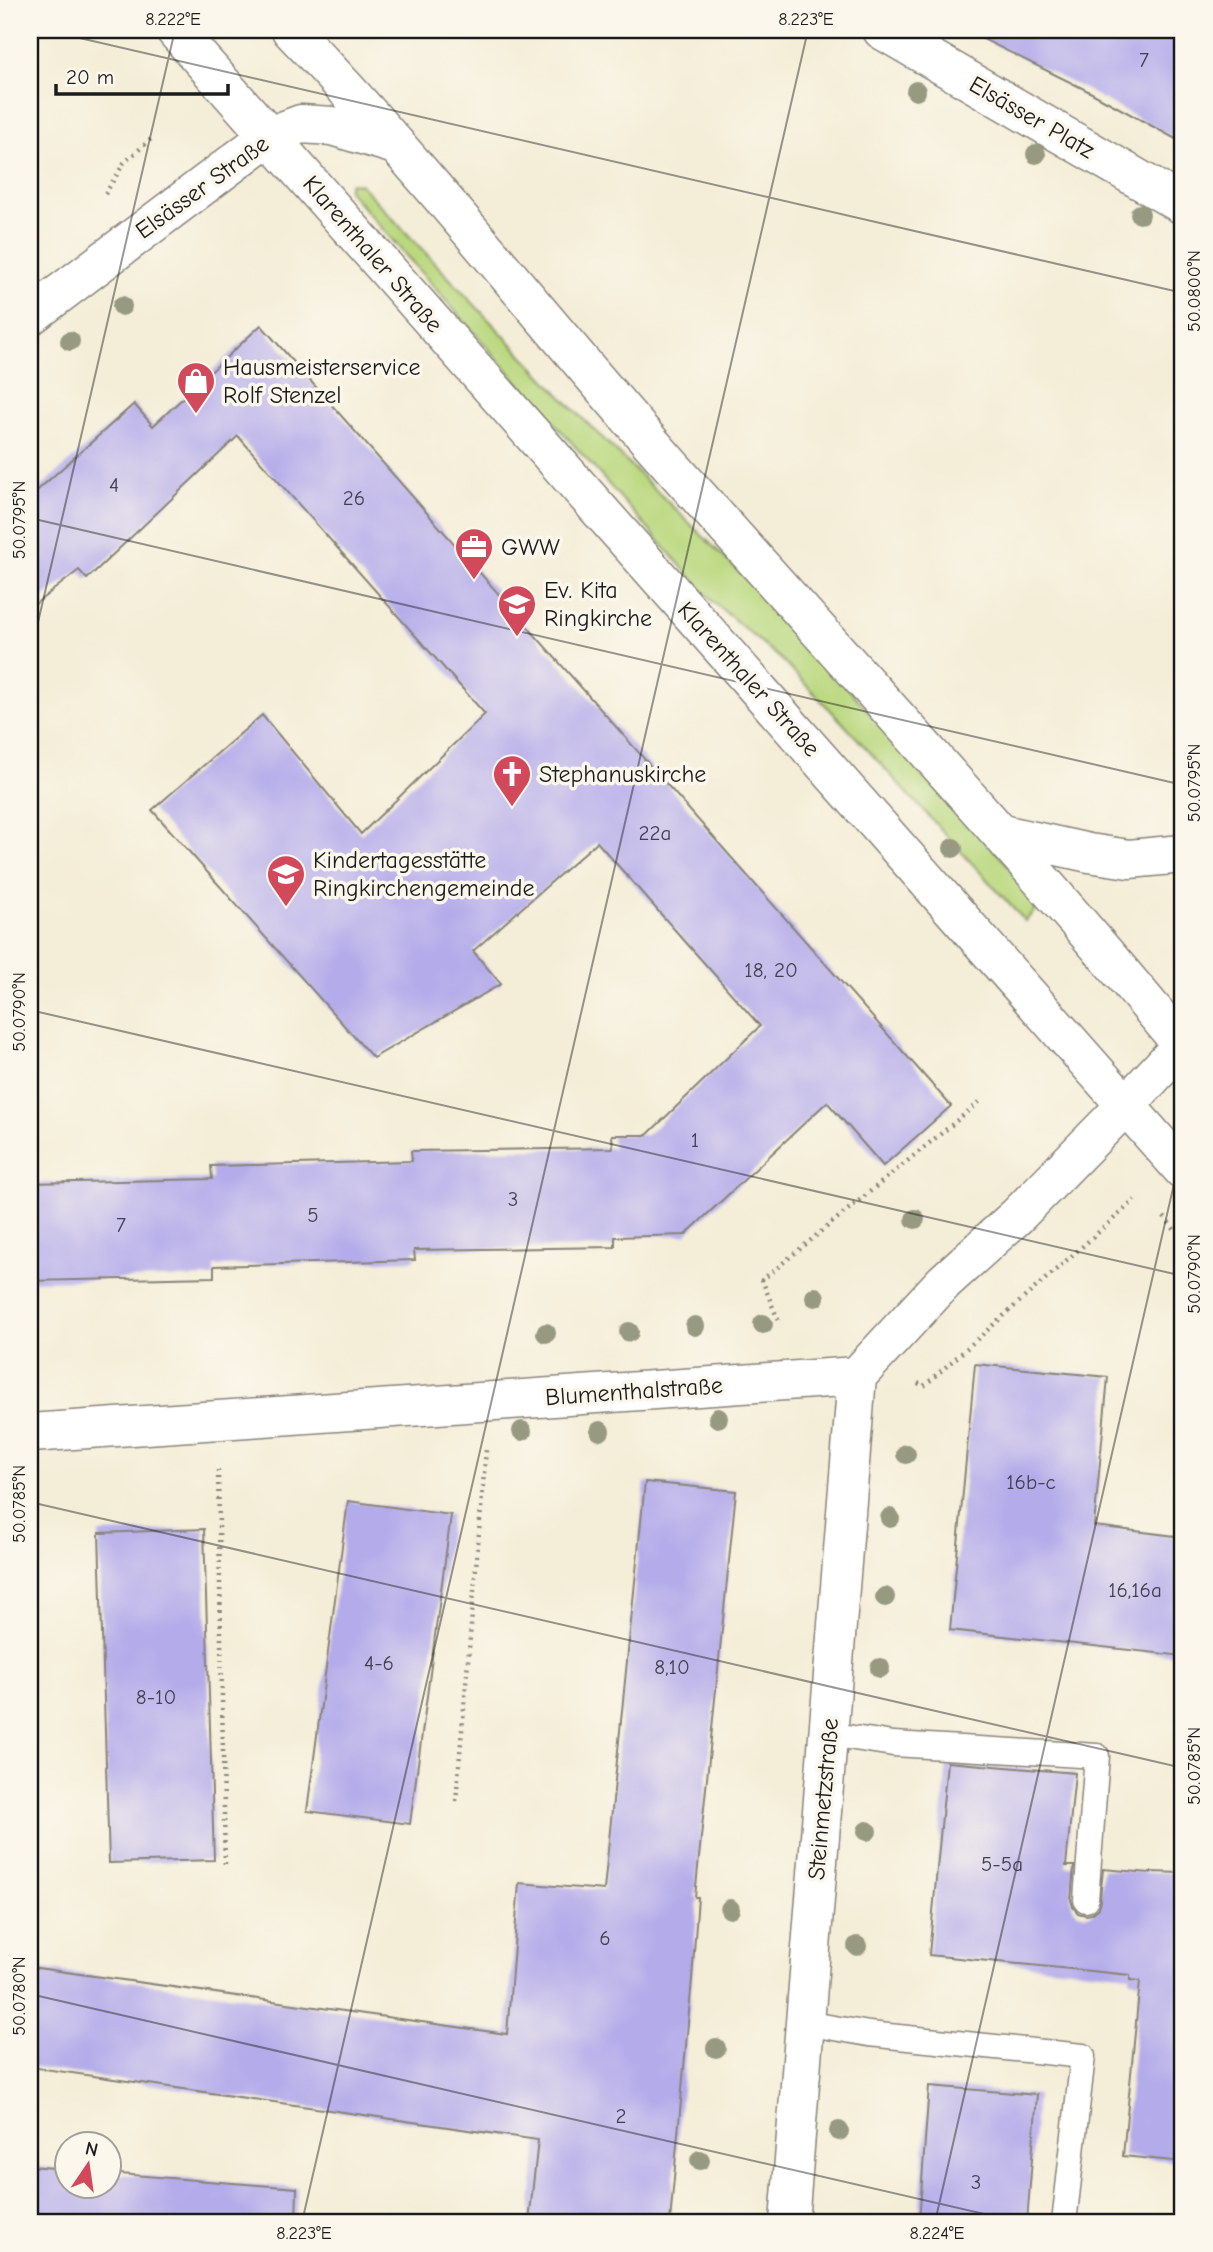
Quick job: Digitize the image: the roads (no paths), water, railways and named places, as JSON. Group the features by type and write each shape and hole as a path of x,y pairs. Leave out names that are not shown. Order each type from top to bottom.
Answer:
{"street":[{"name":"Klarenthaler Straße","path":"175,30 1183,1170"},
{"path":"291,30 356,98 664,458 1002,834 1183,1045 1017,1216 944,1282 856,1376"},
{"name":"Elsässer Platz","path":"881,30 1183,205"},
{"name":"Elsässer Straße","path":"30,316 269,136 301,124 332,125 396,145"},
{"path":"1002,834 1129,859 1183,854"},
{"name":"Blumenthalstraße","path":"30,1433 856,1376"},
{"name":"Steinmetzstraße","path":"789,2222 856,1376"}],"lane":[{"path":"828,1734 893,1744 1097,1756 1086,1900"},
{"path":"805,2022 869,2034 1083,2056 1065,2214"}],"place":[{"name":"Hausmeisterservice Rolf Stenzel","path":"196,415"},
{"name":"GWW","path":"474,581"},
{"name":"Ev. Kita Ringkirche","path":"517,638"},
{"name":"Stephanuskirche","path":"512,808"},
{"name":"Kindertagesstätte Ringkirchengemeinde","path":"286,908"}]}
